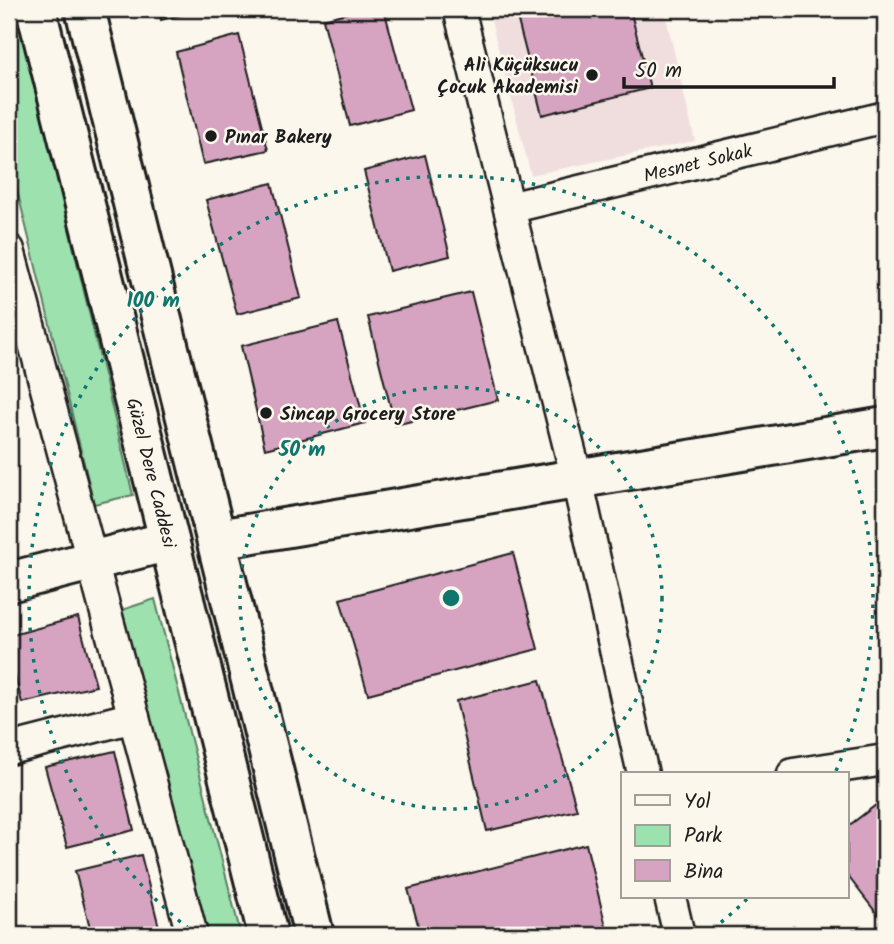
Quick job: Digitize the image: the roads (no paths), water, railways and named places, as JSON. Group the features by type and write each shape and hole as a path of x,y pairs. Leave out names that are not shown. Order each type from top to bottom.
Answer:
{"main road":[{"name":"Güzel Dere Caddesi","path":"36,9 268,935"},
{"path":"85,9 314,935"},
{"path":"218,539 885,427"},
{"path":"9,582 169,541"}],"street":[{"path":"458,9 577,479 643,772"},
{"name":"Mesnet Sokak","path":"509,208 885,117"},
{"path":"9,252 192,935"},
{"path":"9,749 134,717"},
{"path":"806,772 885,760"},
{"path":"670,898 679,935"}],"place":[{"name":"Ali Küçüksucu Çocuk Akademisi","path":"592,75"},
{"name":"Pınar Bakery","path":"211,136"},
{"name":"Sincap Grocery Store","path":"266,413"}]}
